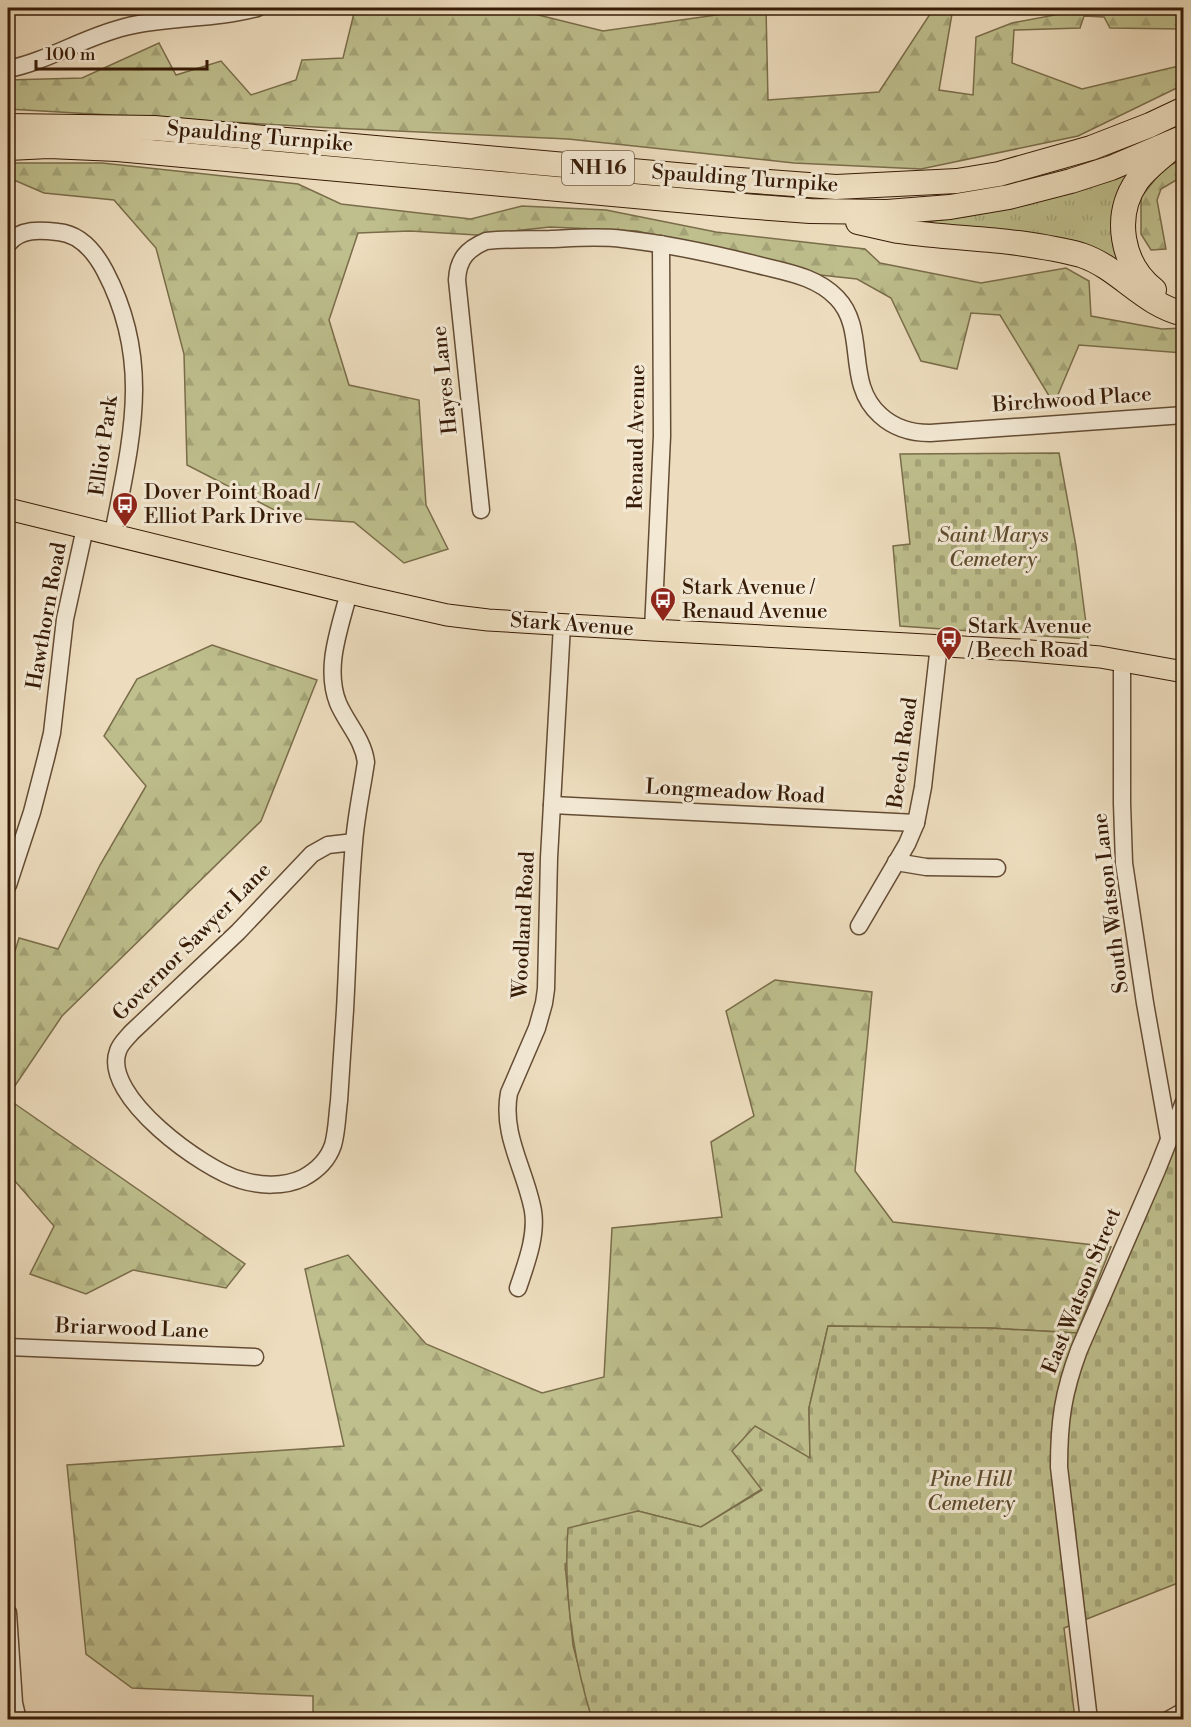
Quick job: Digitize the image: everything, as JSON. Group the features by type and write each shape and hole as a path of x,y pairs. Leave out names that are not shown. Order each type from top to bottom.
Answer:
{"highway":[{"name":"Spaulding Turnpike","path":"8,126 154,128 699,177 836,187 957,181 999,174 1101,145 1184,109"},
{"name":"Spaulding Turnpike","path":"8,148 49,146 129,150 810,211 864,213 914,211 1009,197 1111,168 1182,137"},
{"path":"1182,137 1137,181 1127,202 1123,224 1125,247 1134,268 1158,292 1184,303"},
{"path":"810,211 899,231 1054,248 1097,261 1122,277 1144,296 1167,310 1184,314"}],"main road":[{"name":"Stark Avenue","path":"8,509 447,615 488,620 1019,650 1122,660 1184,672"}],"street":[{"path":"8,69 102,33 124,27 169,19 230,14 257,8"},
{"name":"Elliot Park","path":"8,243 23,232 40,230 62,232 74,237 95,253 111,284 129,338 135,406 130,449 113,534"},
{"name":"Birchwood Place","path":"469,250 486,241 602,237 661,244 800,276 825,288 837,298 848,314 858,377 867,401 886,420 907,431 930,434 1184,415"},
{"name":"Renaud Avenue","path":"653,630 662,436 661,244"},
{"name":"Hayes Lane","path":"469,250 460,262 457,280 481,510"},
{"name":"Hawthorn Road","path":"8,885 32,812 46,758 65,619 86,528"},
{"name":"Governor Sawyer Lane","path":"349,592 332,663 332,676 338,703 364,749 366,762 354,842 336,1133 332,1148 324,1161 302,1178 273,1185 240,1180 224,1174 193,1155 164,1132 132,1101 119,1077 116,1058 118,1049 137,1027 245,925 312,854 328,845 354,842"},
{"name":"Woodland Road","path":"519,1288 532,1240 533,1213 510,1134 507,1105 509,1093 537,1028 544,1003 562,624"},
{"name":"Beech Road","path":"859,926 897,862 916,823 923,787 939,645"},
{"name":"South Watson Lane","path":"1122,660 1121,781 1124,863 1150,1037 1169,1139"},
{"name":"Longmeadow Road","path":"552,805 916,823"},
{"path":"897,862 926,867 998,868"},
{"name":"East Watson Street","path":"1089,1719 1059,1467 1059,1428 1069,1376 1184,1102"},
{"name":"Briarwood Lane","path":"8,1347 255,1357"},
{"path":"8,1613 14,1703 18,1719"},
{"path":"1167,1719 1184,1711"}],"green space":[{"path":"1120,7 1137,13 1143,8 1183,8 1183,29 1110,28 1104,17 1084,16 1080,28 1014,30 1012,63 1082,89 1183,65 1183,85 1078,136 921,169 794,163 568,139 8,109 8,80 82,78 159,43 176,75 221,61 251,95 296,80 302,60 343,58 355,9 510,8 603,31 766,8 768,100 879,92 934,8 953,8 939,90 973,95 976,37 1012,23 1055,15 1055,8 1095,10"},
{"path":"1183,159 1183,176 1161,189 1157,200 1166,249 1151,250 1141,234 1141,197 1164,168"},
{"path":"8,163 102,163 298,184 341,204 471,219 522,206 606,210 716,232 865,249 880,263 981,283 1066,268 1089,281 1091,316 1162,329 1183,328 1183,353 1079,345 1054,404 1000,315 971,313 957,369 921,361 891,298 857,279 820,275 637,231 550,227 477,235 410,231 358,233 329,320 349,385 419,400 426,505 448,549 404,563 354,522 290,518 187,465 184,354 156,248 114,200 44,193 14,180 8,181"},
{"path":"1134,171 1133,279 916,223 1026,205"},
{"name":"Saint Marys Cemetery","path":"1059,453 1076,546 1088,639 900,626 893,546 910,544 900,454"},
{"path":"212,645 317,680 261,821 62,1016 8,1096 8,974 19,938 58,949 100,865 146,786 104,736 137,679"},
{"path":"775,980 872,992 855,1171 893,1222 1111,1247 1077,1333 989,1328 828,1326 809,1408 810,1459 701,1527 638,1511 565,1564 573,1645 592,1719 313,1719 313,1696 132,1688 86,1654 67,1465 344,1446 305,1269 348,1255 426,1344 542,1393 604,1377 612,1228 722,1217 711,1142 754,1116 726,1011"},
{"path":"8,1099 245,1264 226,1288 133,1270 86,1294 30,1274 54,1226 8,1173"},
{"name":"Pine Hill Cemetery","path":"1183,1126 1183,1581 1064,1628 1075,1719 592,1719 585,1696 571,1625 567,1577 568,1528 638,1511 701,1527 762,1490 732,1451 755,1426 810,1458 809,1408 828,1326 989,1328 1077,1333 1093,1337"}],"place":[{"name":"Dover Point Road / Elliot Park Drive","path":"125,528"},
{"name":"Stark Avenue / Renaud Avenue","path":"663,623"},
{"name":"Stark Avenue / Beech Road","path":"949,662"}]}
